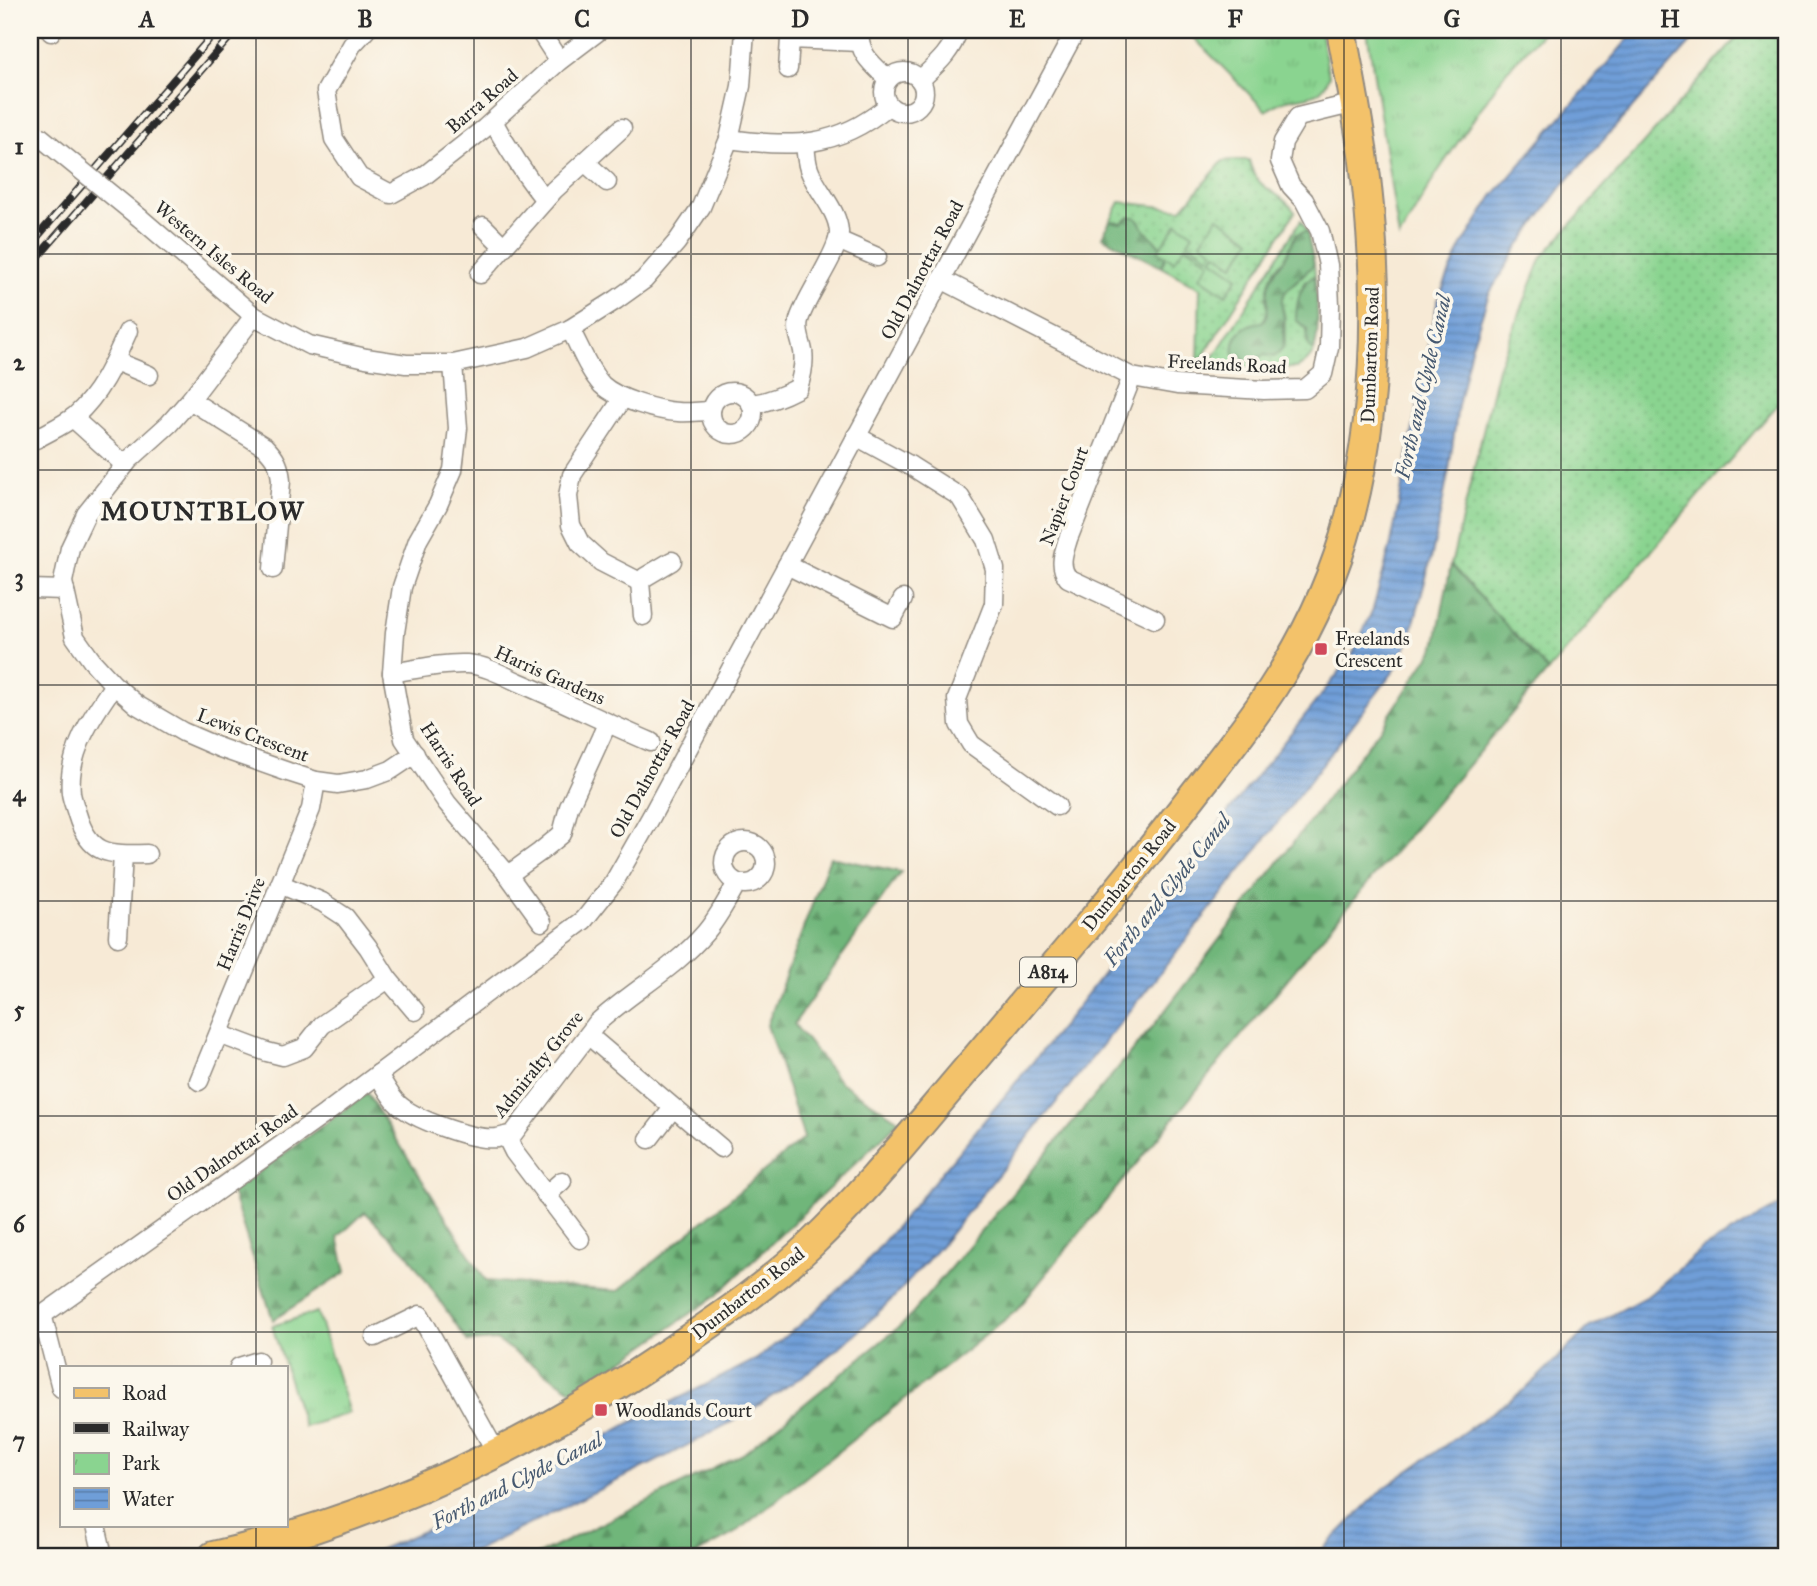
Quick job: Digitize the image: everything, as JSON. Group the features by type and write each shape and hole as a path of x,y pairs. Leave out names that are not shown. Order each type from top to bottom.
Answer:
{"main road":[{"name":"Dumbarton Road","path":"213,1556 354,1515 439,1481 594,1399 691,1338 757,1290 806,1249 874,1180 1133,873 1245,728 1274,687 1327,584 1342,543 1368,430 1374,362 1368,193 1341,30"}],"street":[{"name":"Barra Road","path":"366,30 352,45 326,91 334,139 359,177 391,194 424,176 493,121 559,61 600,30"},
{"path":"539,30 559,61"},
{"name":"Western Isles Road","path":"34,130 254,316 309,345 406,364 453,364 527,348 570,329 644,280 677,242 701,207 729,139 741,86 745,30"},
{"path":"920,80 943,59 958,30"},
{"name":"Old Dalnottar Road","path":"36,1319 325,1114 584,920 614,882 1076,30"},
{"path":"788,69 790,39 860,36 862,51 867,60 888,79"},
{"path":"899,72 907,72 920,80 924,97 916,109 903,113 888,106 883,94 888,79 899,72"},
{"name":"Freelands Road","path":"941,279 1132,377 1177,385 1264,390 1305,388 1323,374 1329,347 1328,265 1320,231 1304,201 1291,186 1280,161 1283,142 1298,117 1355,103"},
{"path":"729,139 773,145 805,143 843,134 873,118 888,106"},
{"path":"493,121 507,147 545,200"},
{"path":"480,274 545,200 622,128"},
{"path":"752,404 766,402 798,388 804,371 798,322 809,296 835,250 840,233 835,215 810,173 805,143"},
{"path":"585,162 607,181"},
{"path":"482,226 503,246"},
{"path":"838,240 877,257"},
{"name":"Lewis Crescent","path":"254,316 190,400 169,424 125,465 86,514 70,548 63,582 75,637 92,661 137,705 183,732 220,748 316,781 338,784 367,779 391,770 415,754"},
{"path":"570,329 598,380 623,398 678,412 710,411"},
{"path":"36,439 73,418 95,396 128,331"},
{"path":"115,361 149,374"},
{"name":"Harris Road","path":"453,364 458,428 453,470 438,505 418,540 402,587 392,673 404,739 447,803 508,875 542,922"},
{"name":"Napier Court","path":"1132,377 1068,539 1062,559 1062,571 1068,578 1155,619"},
{"path":"728,392 743,394 752,404 753,415 747,427 739,433 730,434 716,427 710,411 713,402 728,392"},
{"path":"623,398 572,475 568,496 571,525 580,543 601,562 640,582"},
{"path":"190,400 265,447 281,467 272,569"},
{"path":"73,418 125,465"},
{"path":"856,436 960,497 986,540 995,569 994,604 957,699 959,724 971,744 1057,806"},
{"path":"643,616 640,582 645,576 672,561"},
{"path":"787,565 892,618 903,599"},
{"path":"30,589 65,590"},
{"name":"Harris Gardens","path":"392,673 432,666 469,664 496,672 651,742"},
{"path":"114,685 83,732 72,768 71,793 81,828 93,846 117,855 147,854"},
{"name":"Harris Gardens","path":"508,875 562,834 569,807 607,724"},
{"name":"Harris Drive","path":"200,1081 311,809 316,781"},
{"path":"118,937 123,855"},
{"name":"Admiralty Grove","path":"378,1074 397,1103 420,1118 455,1132 474,1136 496,1139 513,1134 597,1023 674,964 706,933 737,883"},
{"path":"280,884 322,902 345,918 388,979 415,1011"},
{"path":"219,1034 283,1056 304,1048 322,1026 388,979"},
{"path":"588,1035 721,1148"},
{"path":"649,1139 673,1108"},
{"path":"506,1136 514,1152 580,1239"},
{"path":"546,1195 562,1181"},
{"path":"375,1337 420,1315 496,1452"},
{"path":"36,1319 60,1385"},
{"path":"242,1366 258,1361"},
{"path":"96,1526 103,1556"}],"green space":[{"path":"1188,30 1320,30 1329,76 1326,84 1316,94 1281,102 1266,111"},
{"path":"1367,30 1545,30 1505,73 1437,173 1399,238"},
{"path":"1744,30 1787,30 1787,394 1548,671 1451,565 1498,368 1542,257"},
{"path":"1249,160 1257,179 1289,204 1295,212 1198,364 1200,288 1161,267 1166,256 1174,261 1185,245 1210,262 1216,253 1213,250 1209,257 1187,242 1178,223 1161,247 1139,221 1110,221 1120,202 1182,209 1223,161"},
{"path":"1129,217 1135,217 1161,247 1159,251 1166,256 1161,267 1102,237 1110,221 1122,223"},
{"path":"1218,217 1251,240 1234,265 1216,253 1212,259 1238,277 1226,295 1200,277 1210,262 1186,245 1174,261 1158,251 1177,223 1193,234 1188,242 1209,257 1213,250 1201,242"},
{"path":"1301,220 1307,232 1303,232 1290,246 1285,259 1275,269 1266,298 1266,318 1262,322 1285,342 1282,297 1314,264 1315,276 1304,283 1300,303 1308,344 1314,351 1307,361 1297,368 1208,366"},
{"path":"1307,232 1314,264 1288,288 1282,298 1282,348 1274,357 1264,355 1252,360 1242,360 1234,355 1237,336 1244,328 1262,322 1265,318 1271,277 1286,257 1296,234"},
{"path":"1315,276 1318,323 1314,351 1308,345 1307,329 1296,320 1302,288"},
{"path":"1451,565 1548,671 1312,949 1016,1311 735,1533 693,1556 536,1556 743,1454 905,1322 1154,1025 1383,725 1435,647"},
{"path":"830,857 901,872 794,1024 840,1082 900,1121 716,1296 576,1393 496,1340 468,1342 407,1253 365,1212 338,1237 346,1272 273,1320 232,1192 367,1093 486,1281 618,1291 804,1138 767,1025"},
{"path":"317,1312 349,1413 304,1427 287,1366 285,1366 272,1326"}],"water":[{"name":"Forth and Clyde Canal","path":"1636,30 1702,30 1564,184 1518,247 1489,294 1471,348 1458,406 1449,470 1432,555 1410,638 1397,667 1138,1001 942,1244 858,1332 810,1371 741,1417 465,1556 365,1556 486,1504 628,1424 757,1359 808,1318 864,1265 917,1202 1065,1023 1352,656 1373,609 1391,544 1438,299 1461,247 1493,196"},
{"path":"1787,1201 1787,1556 1316,1556 1383,1489 1528,1387 1588,1328 1649,1295 1702,1249"}],"railway":[{"path":"30,245 217,30"},
{"path":"30,266 236,30"}],"place":[{"name":"Freelands Crescent","path":"1321,649"},
{"name":"Woodlands Court","path":"601,1410"}],"district":[{"name":"MOUNTBLOW","path":"203,511"}]}
